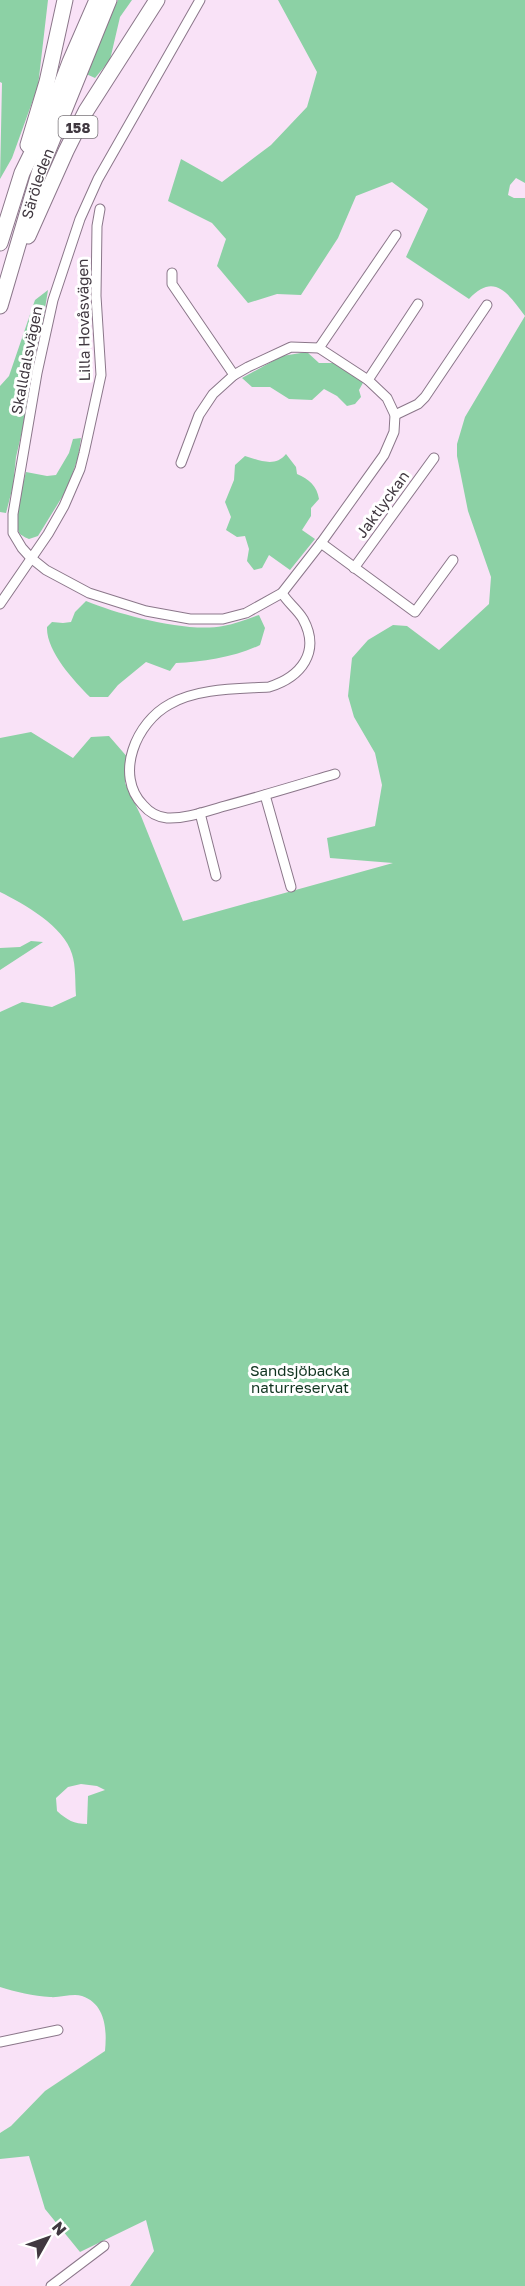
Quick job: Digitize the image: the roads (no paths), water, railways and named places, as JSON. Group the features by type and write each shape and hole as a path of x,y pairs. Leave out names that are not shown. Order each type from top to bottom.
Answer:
{"main road":[{"name":"158","path":"22,173 65,0"},
{"name":"Säröleden","path":"0,243 22,173 48,120 97,0"},
{"name":"Säröleden","path":"0,306 44,159 109,0"},
{"name":"158","path":"13,262 23,247 86,111 157,0"}],"street":[{"name":"Skalldalsvägen","path":"200,0 98,179 80,219 53,300 37,373 13,514 14,533 22,548 46,570 108,600 146,612 190,619 223,619 246,613 282,593 321,543 384,456 394,432 395,415"},
{"name":"Lilla Hovåsvägen","path":"0,604 48,534 80,469 98,392 100,365 96,296 100,209"},
{"path":"80,219 98,226"},
{"path":"319,348 396,235"},
{"path":"172,273 172,284 234,375"},
{"path":"368,380 418,304"},
{"path":"181,463 199,415 213,394 234,375 291,347 319,348 368,380 387,398 395,415 418,404 487,305"},
{"name":"Jaktlyckan","path":"354,568 434,458"},
{"path":"321,543 415,612 453,560"},
{"path":"282,593 302,618 311,642 308,658 300,670 281,683 269,687 221,691 178,700 167,705 151,720 134,746 129,782 146,808 164,817 200,813 335,774"},
{"path":"266,795 291,887"},
{"path":"200,813 216,876"},
{"path":"0,2042 58,2030"},
{"path":"51,2286 104,2246"}],"park label":[{"name":"Sandsjöbacka naturreservat","path":"300,1378"}]}
